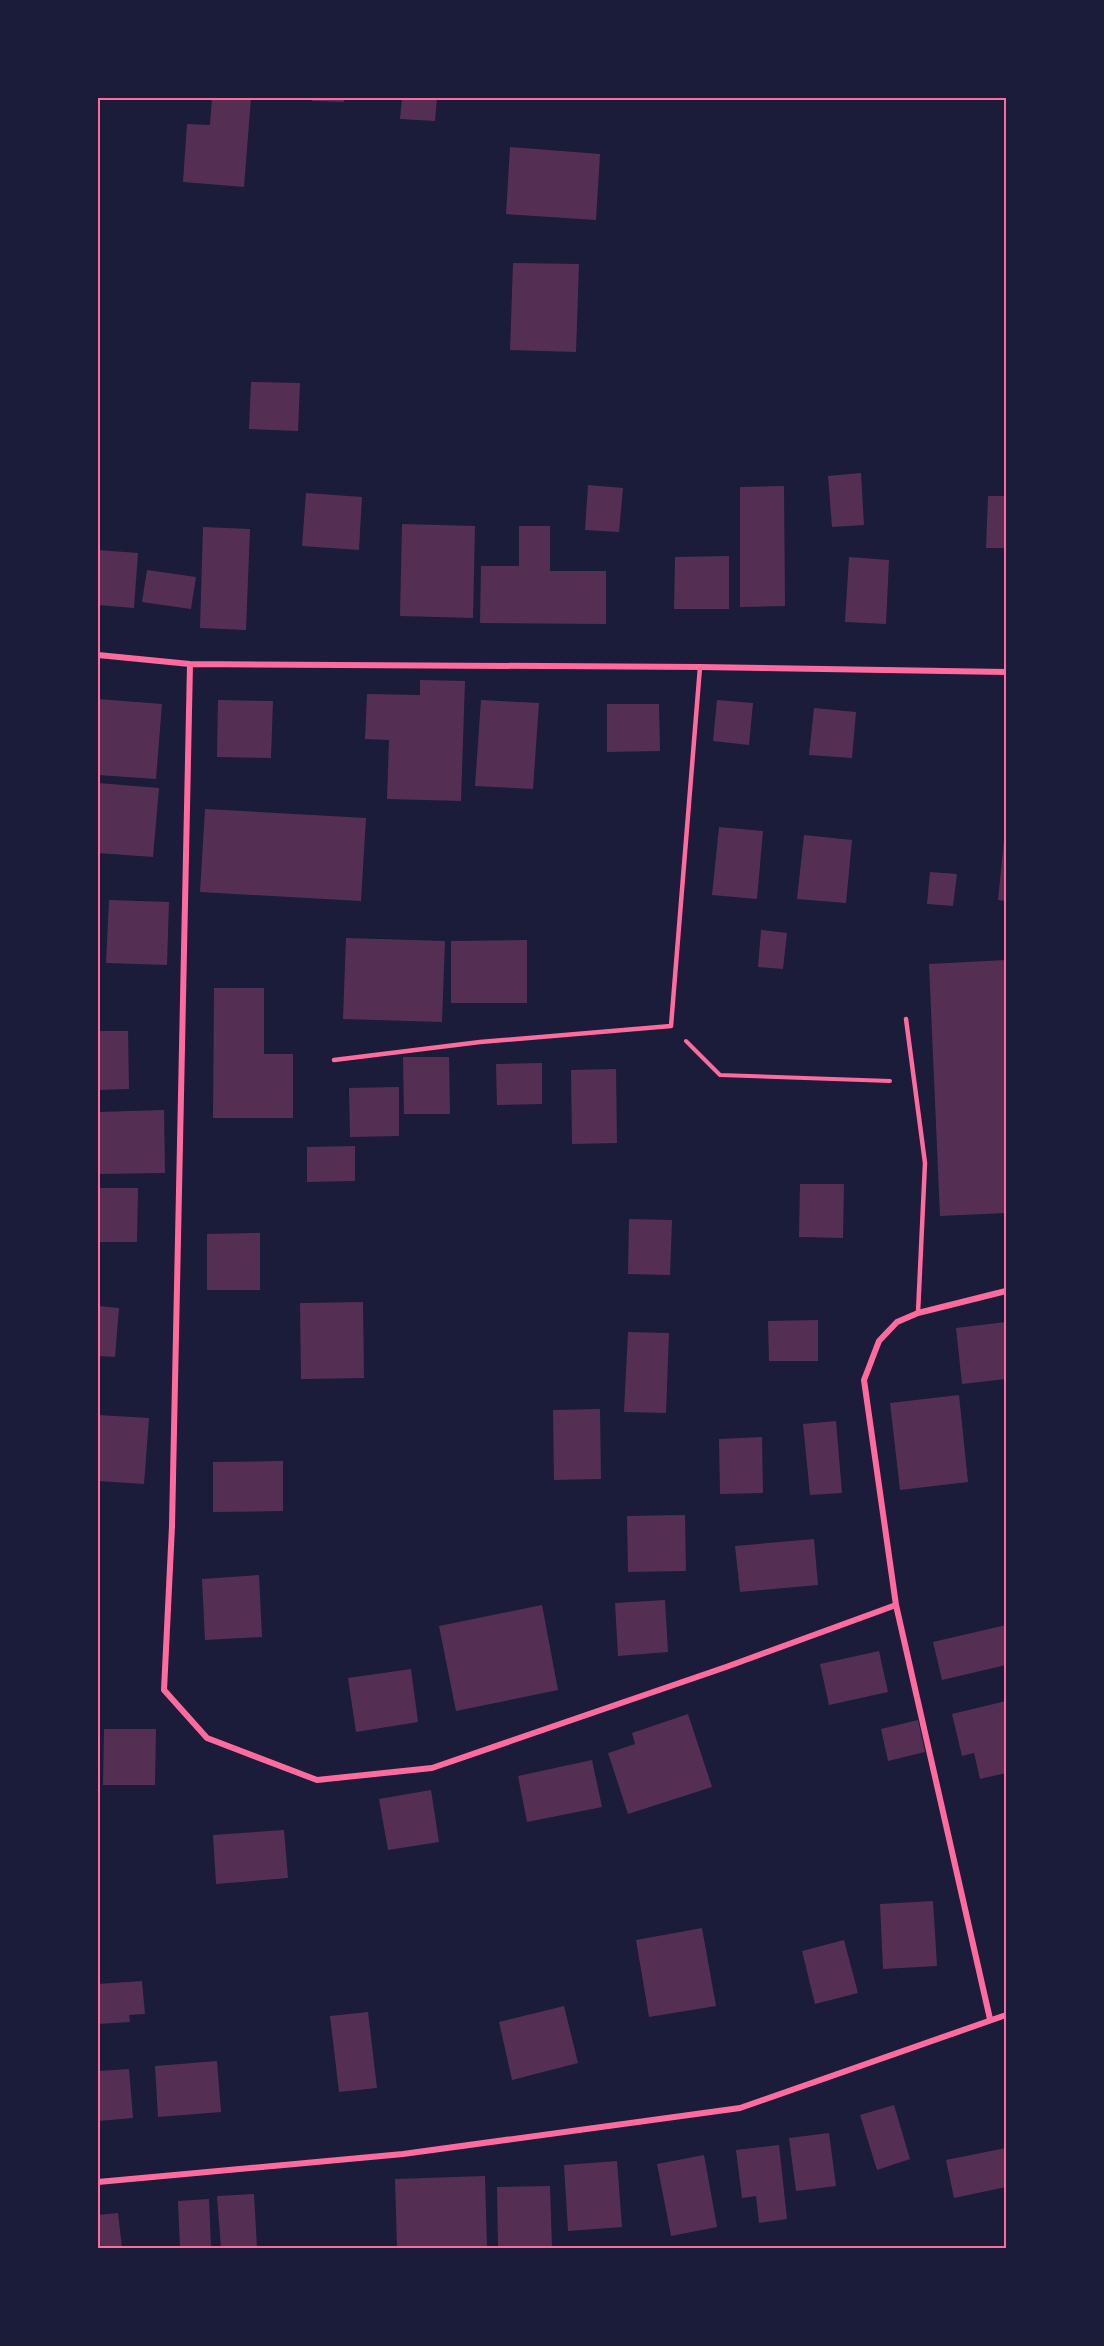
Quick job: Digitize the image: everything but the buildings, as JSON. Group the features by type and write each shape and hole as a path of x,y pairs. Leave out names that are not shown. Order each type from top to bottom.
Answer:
{"street":[{"path":"98,655 190,664 700,667 1006,672"},
{"path":"190,664 172,1526 164,1690 207,1738 317,1780 432,1768 726,1667 896,1605"},
{"path":"990,2019 896,1605 864,1380 879,1341 897,1322 918,1313 1006,1291"},
{"path":"98,2182 403,2154 740,2108 1006,2015"}],"lane":[{"path":"334,1060 480,1042 671,1026 700,667"},
{"path":"906,1019 925,1163 918,1313"}],"path":[{"path":"671,1026 720,1075 914,1082"}]}
